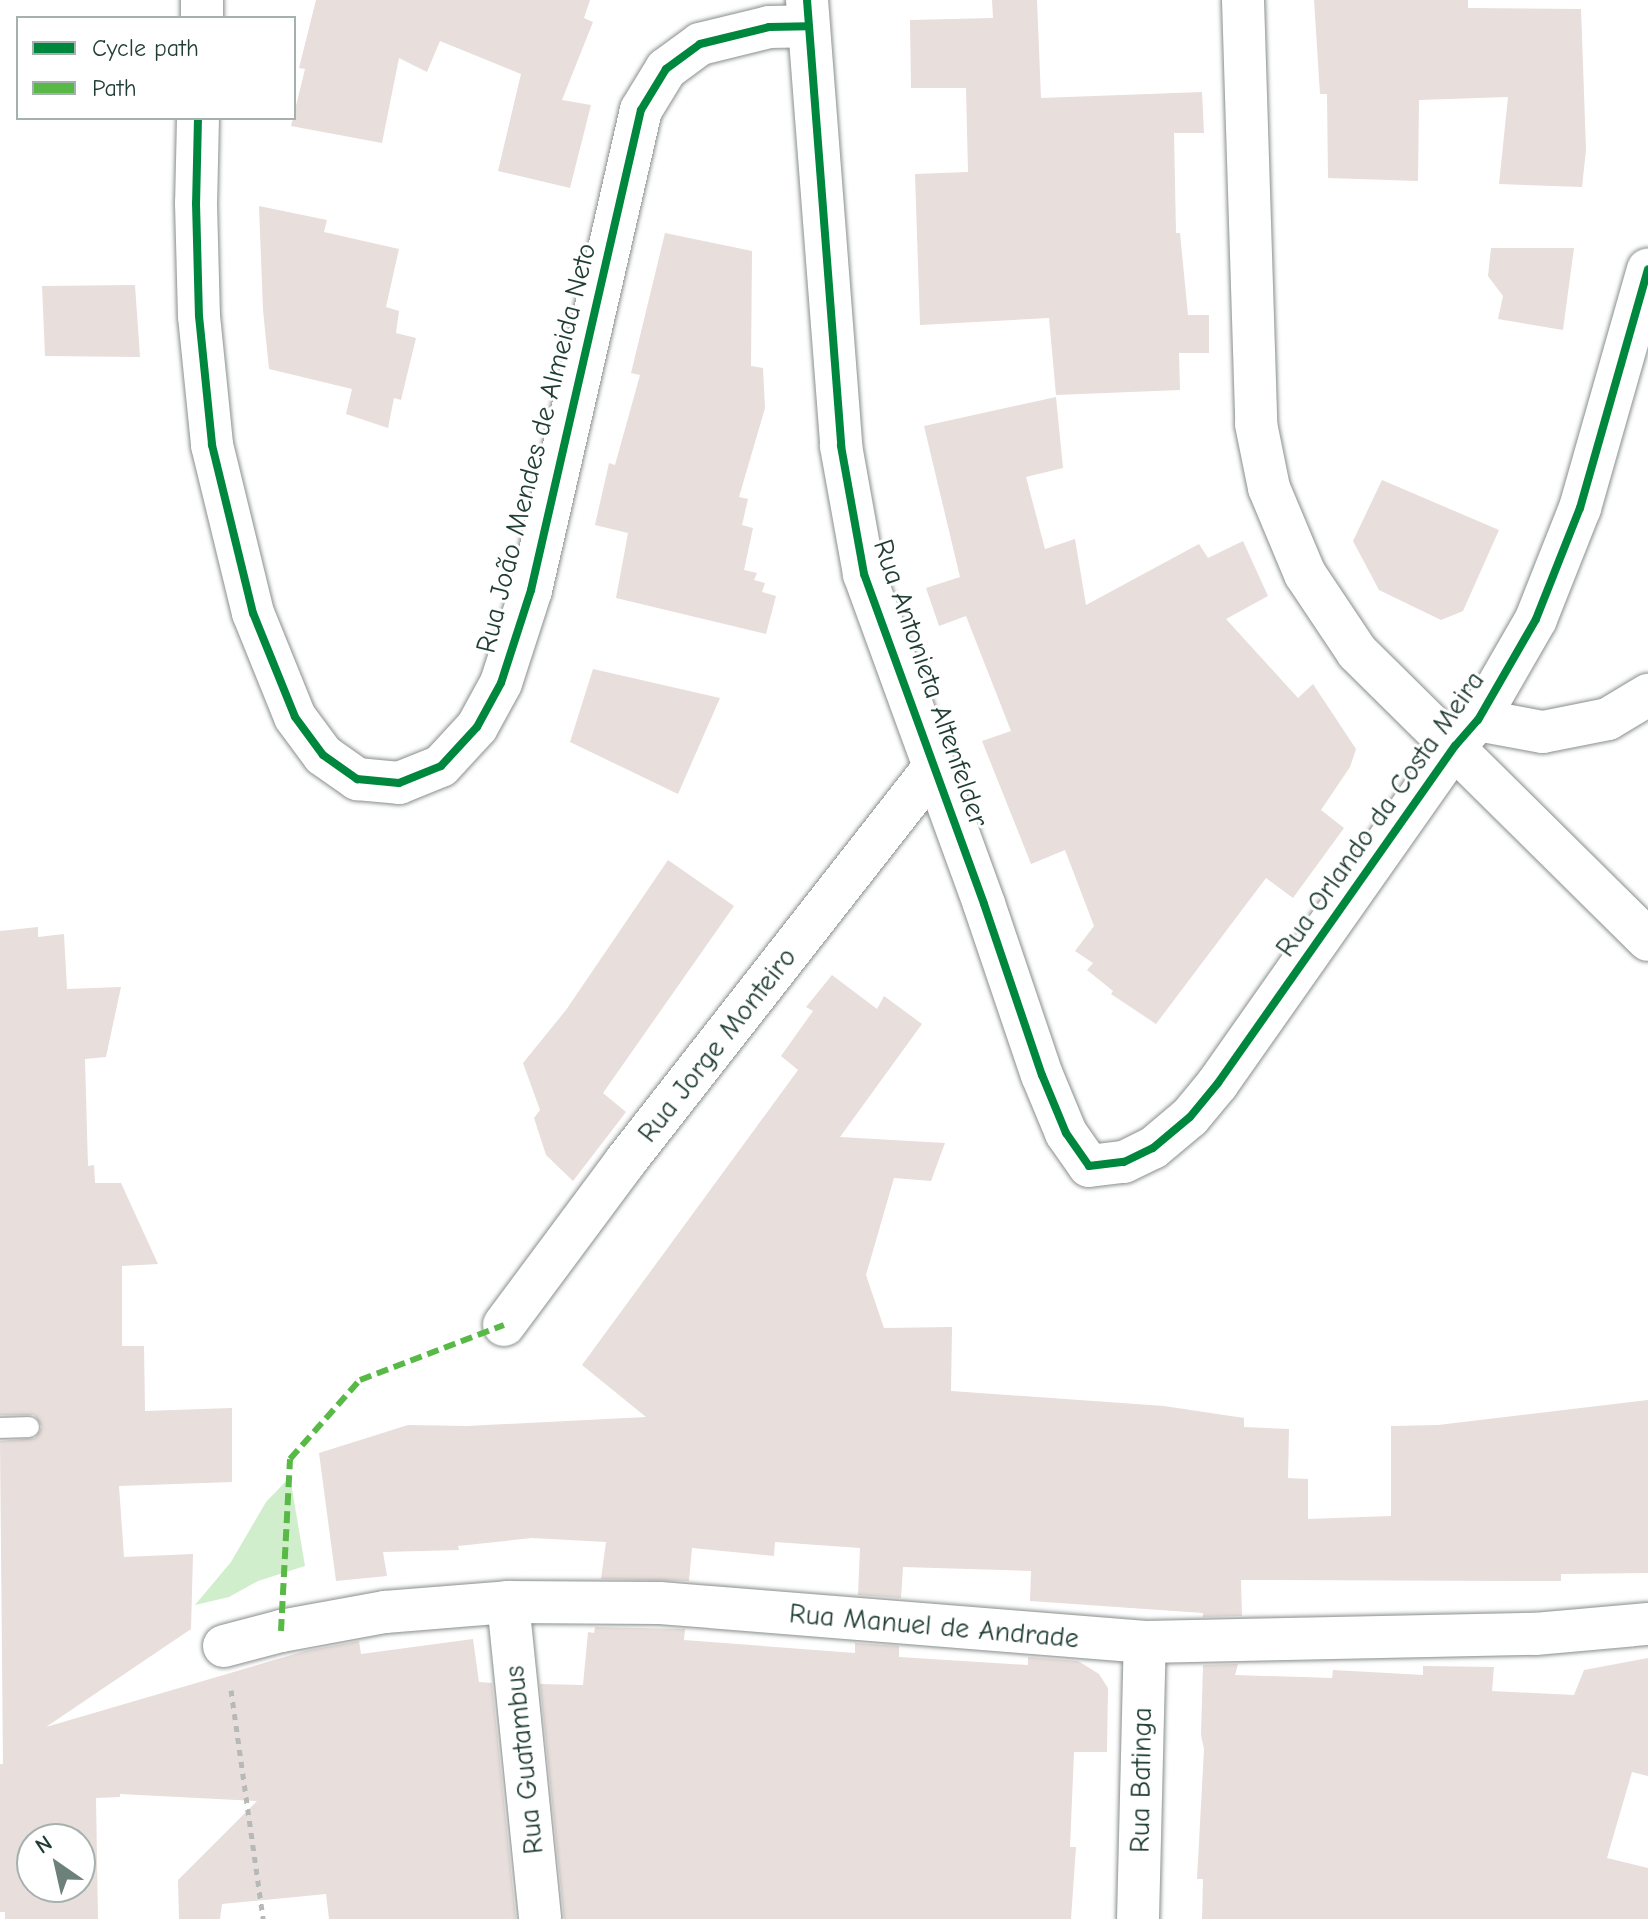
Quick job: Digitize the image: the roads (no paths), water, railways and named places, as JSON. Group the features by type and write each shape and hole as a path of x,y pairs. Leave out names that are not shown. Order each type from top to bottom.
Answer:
{"street":[{"path":"1243,0 1256,424 1269,488 1305,574 1357,652 1466,733 1648,940"},
{"name":"Rua João Mendes de Almeida Neto","path":"198,120 199,316 212,445 253,613 295,717 323,755 357,779 399,783 441,766 477,727 501,683 531,590 641,110 666,69 700,44 769,27 808,13"},
{"name":"Rua Antonieta Altenfelder","path":"808,13 841,446 864,574 1042,1075 1066,1133 1089,1166"},
{"name":"Rua Orlando da Costa Meira","path":"1089,1166 1124,1162 1153,1148 1190,1117 1218,1083 1466,733 1536,619 1580,508 1648,269"},
{"path":"1466,733 1543,732 1608,719 1648,695"},
{"name":"Rua Jorge Monteiro","path":"504,1325 625,1162 934,767"},
{"name":"Rua Manuel de Andrade","path":"224,1646 281,1631 385,1612 508,1602 660,1603 1145,1642 1535,1634 1648,1624"},
{"name":"Rua Guatambus","path":"508,1602 540,1919"},
{"name":"Rua Batinga","path":"1138,1919 1145,1642"}],"lane":[{"path":"0,1428 29,1427"}]}
